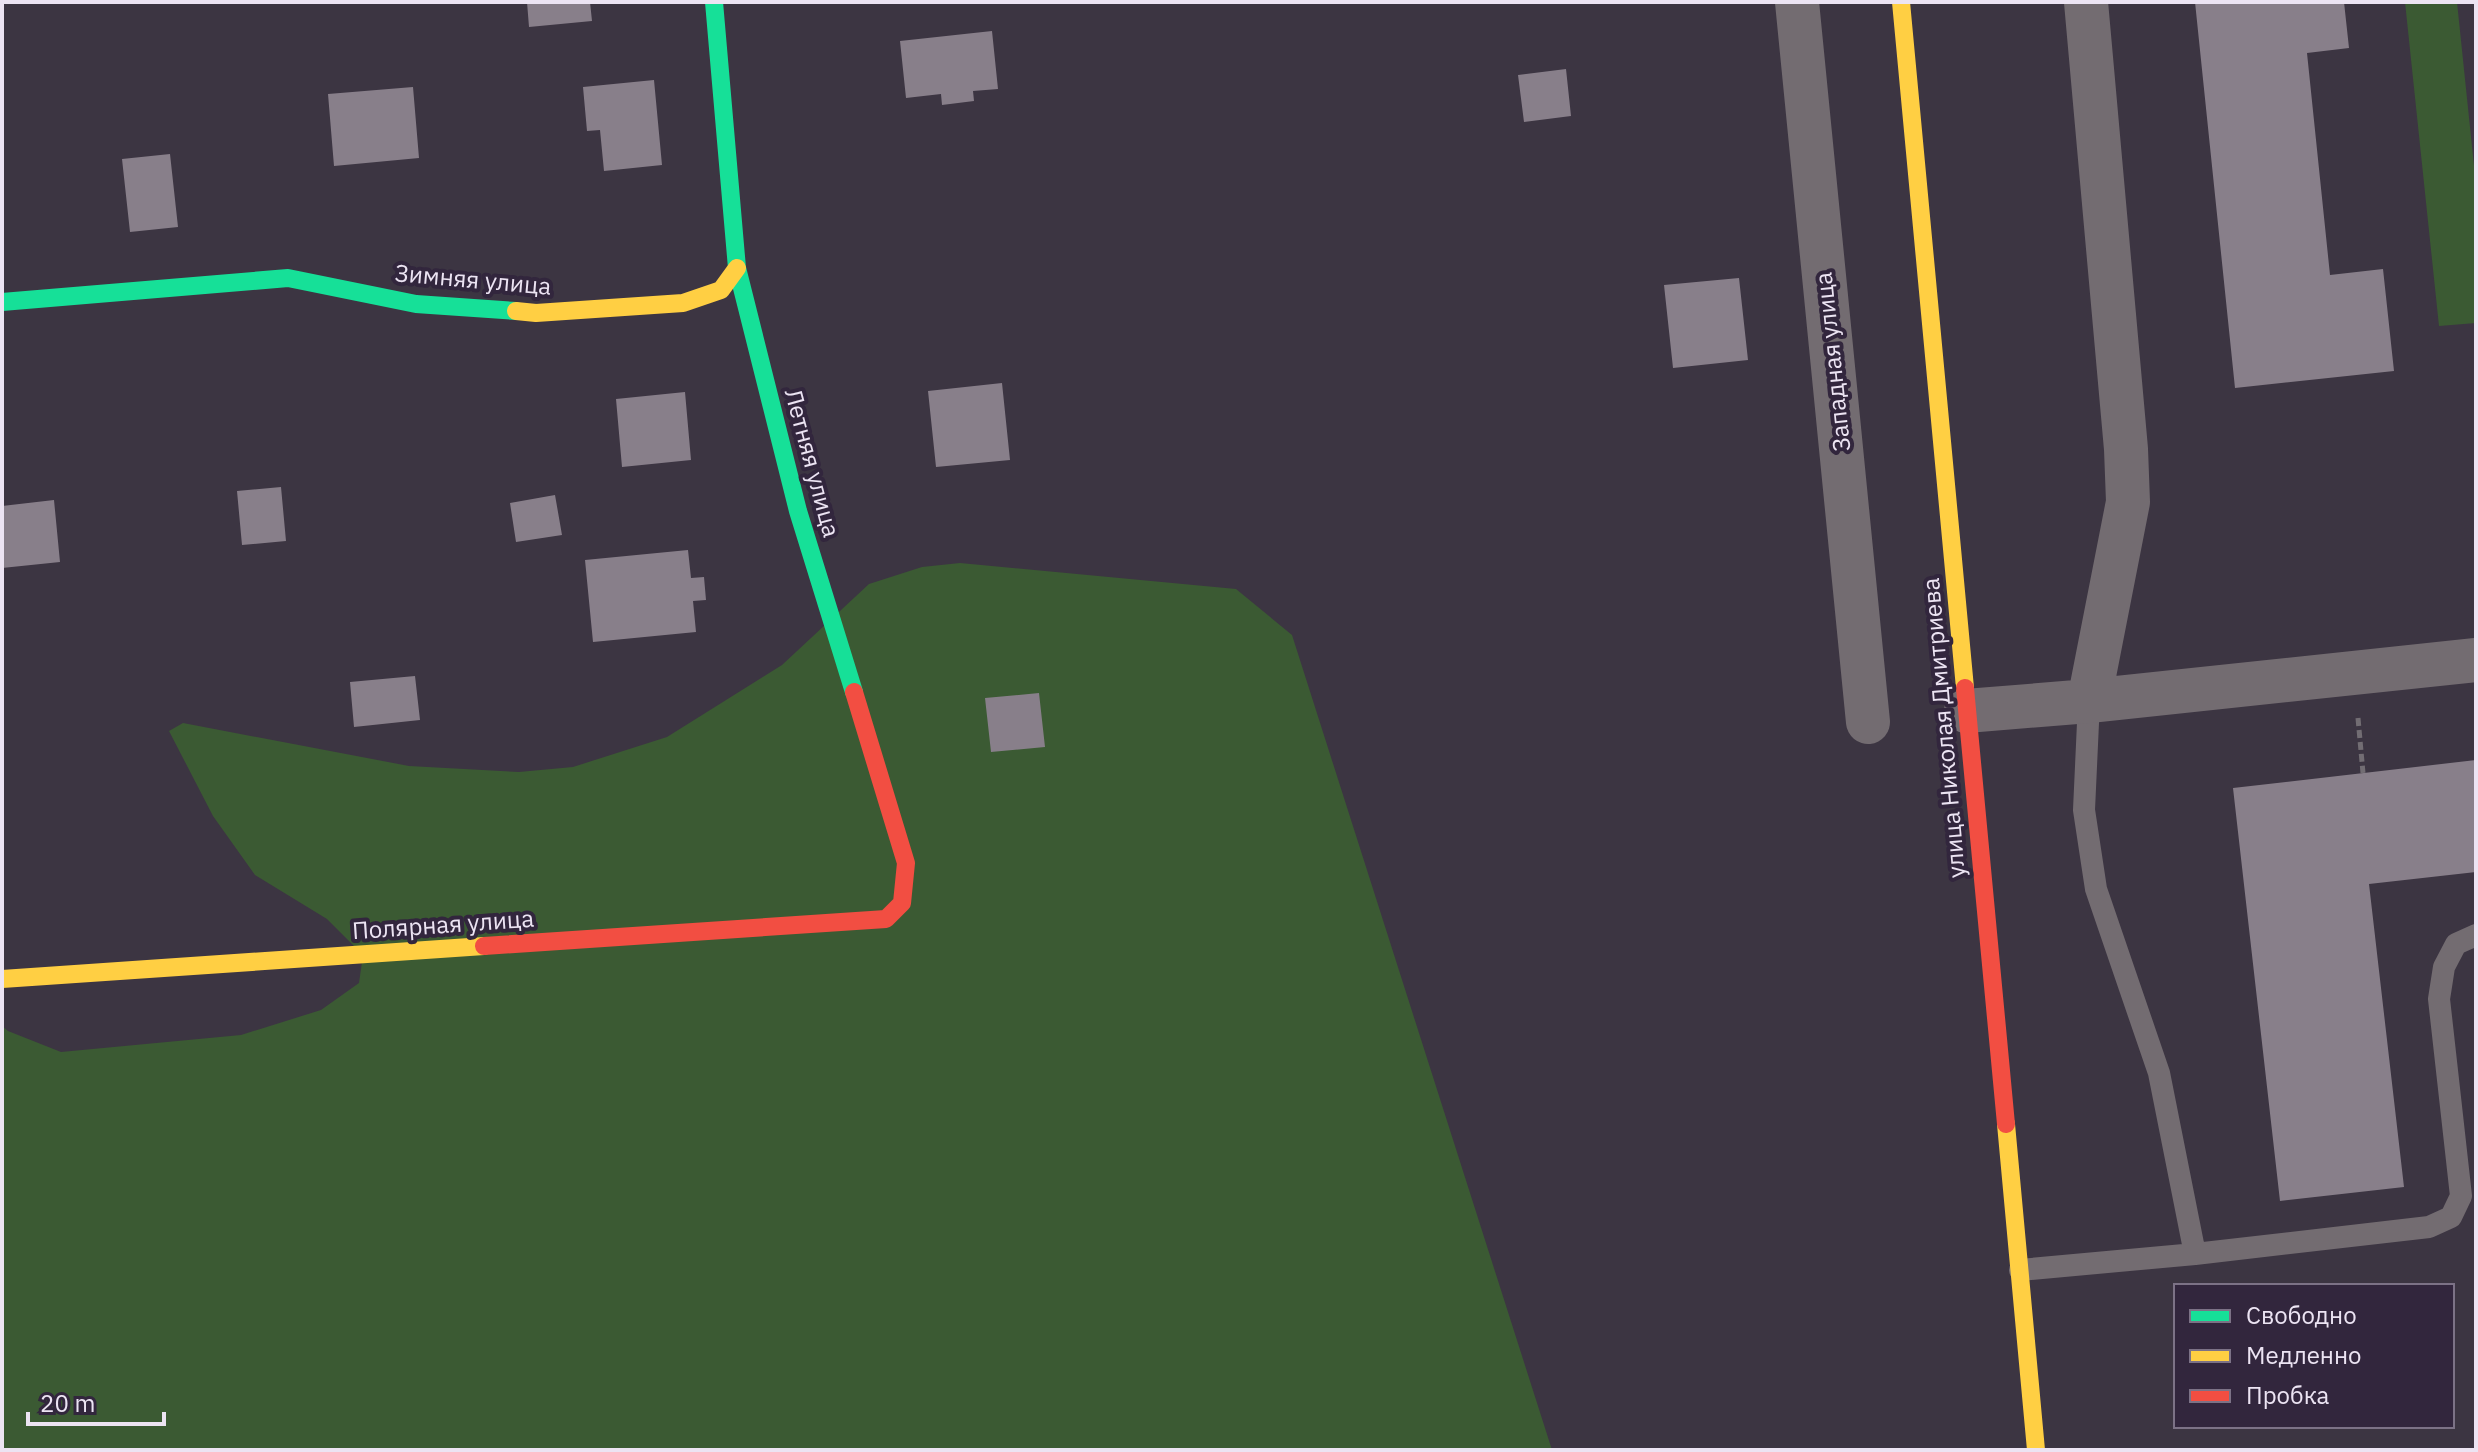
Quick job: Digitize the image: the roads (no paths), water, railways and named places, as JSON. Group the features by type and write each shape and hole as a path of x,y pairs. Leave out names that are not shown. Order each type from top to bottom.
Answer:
{"street":[{"name":"Летняя улица","path":"714,2 737,268 798,511 906,863 902,903 886,919"},
{"name":"Западная улица","path":"1797,2 1868,722"},
{"name":"улица Николая Дмитриева","path":"1901,2 2036,1450"},
{"path":"2086,2 2126,449 2128,502 2089,701"},
{"name":"Зимняя улица","path":"2,302 288,278 416,304 536,313 683,303 721,290 737,268"},
{"path":"1966,711 2476,660"},
{"name":"Полярная улица","path":"2,979 886,919"}],"lane":[{"path":"2089,701 2084,810 2096,889 2159,1073 2195,1254"},
{"path":"2020,1270 2429,1227 2451,1217 2461,1196 2439,999 2444,967 2456,944 2476,935"}]}
